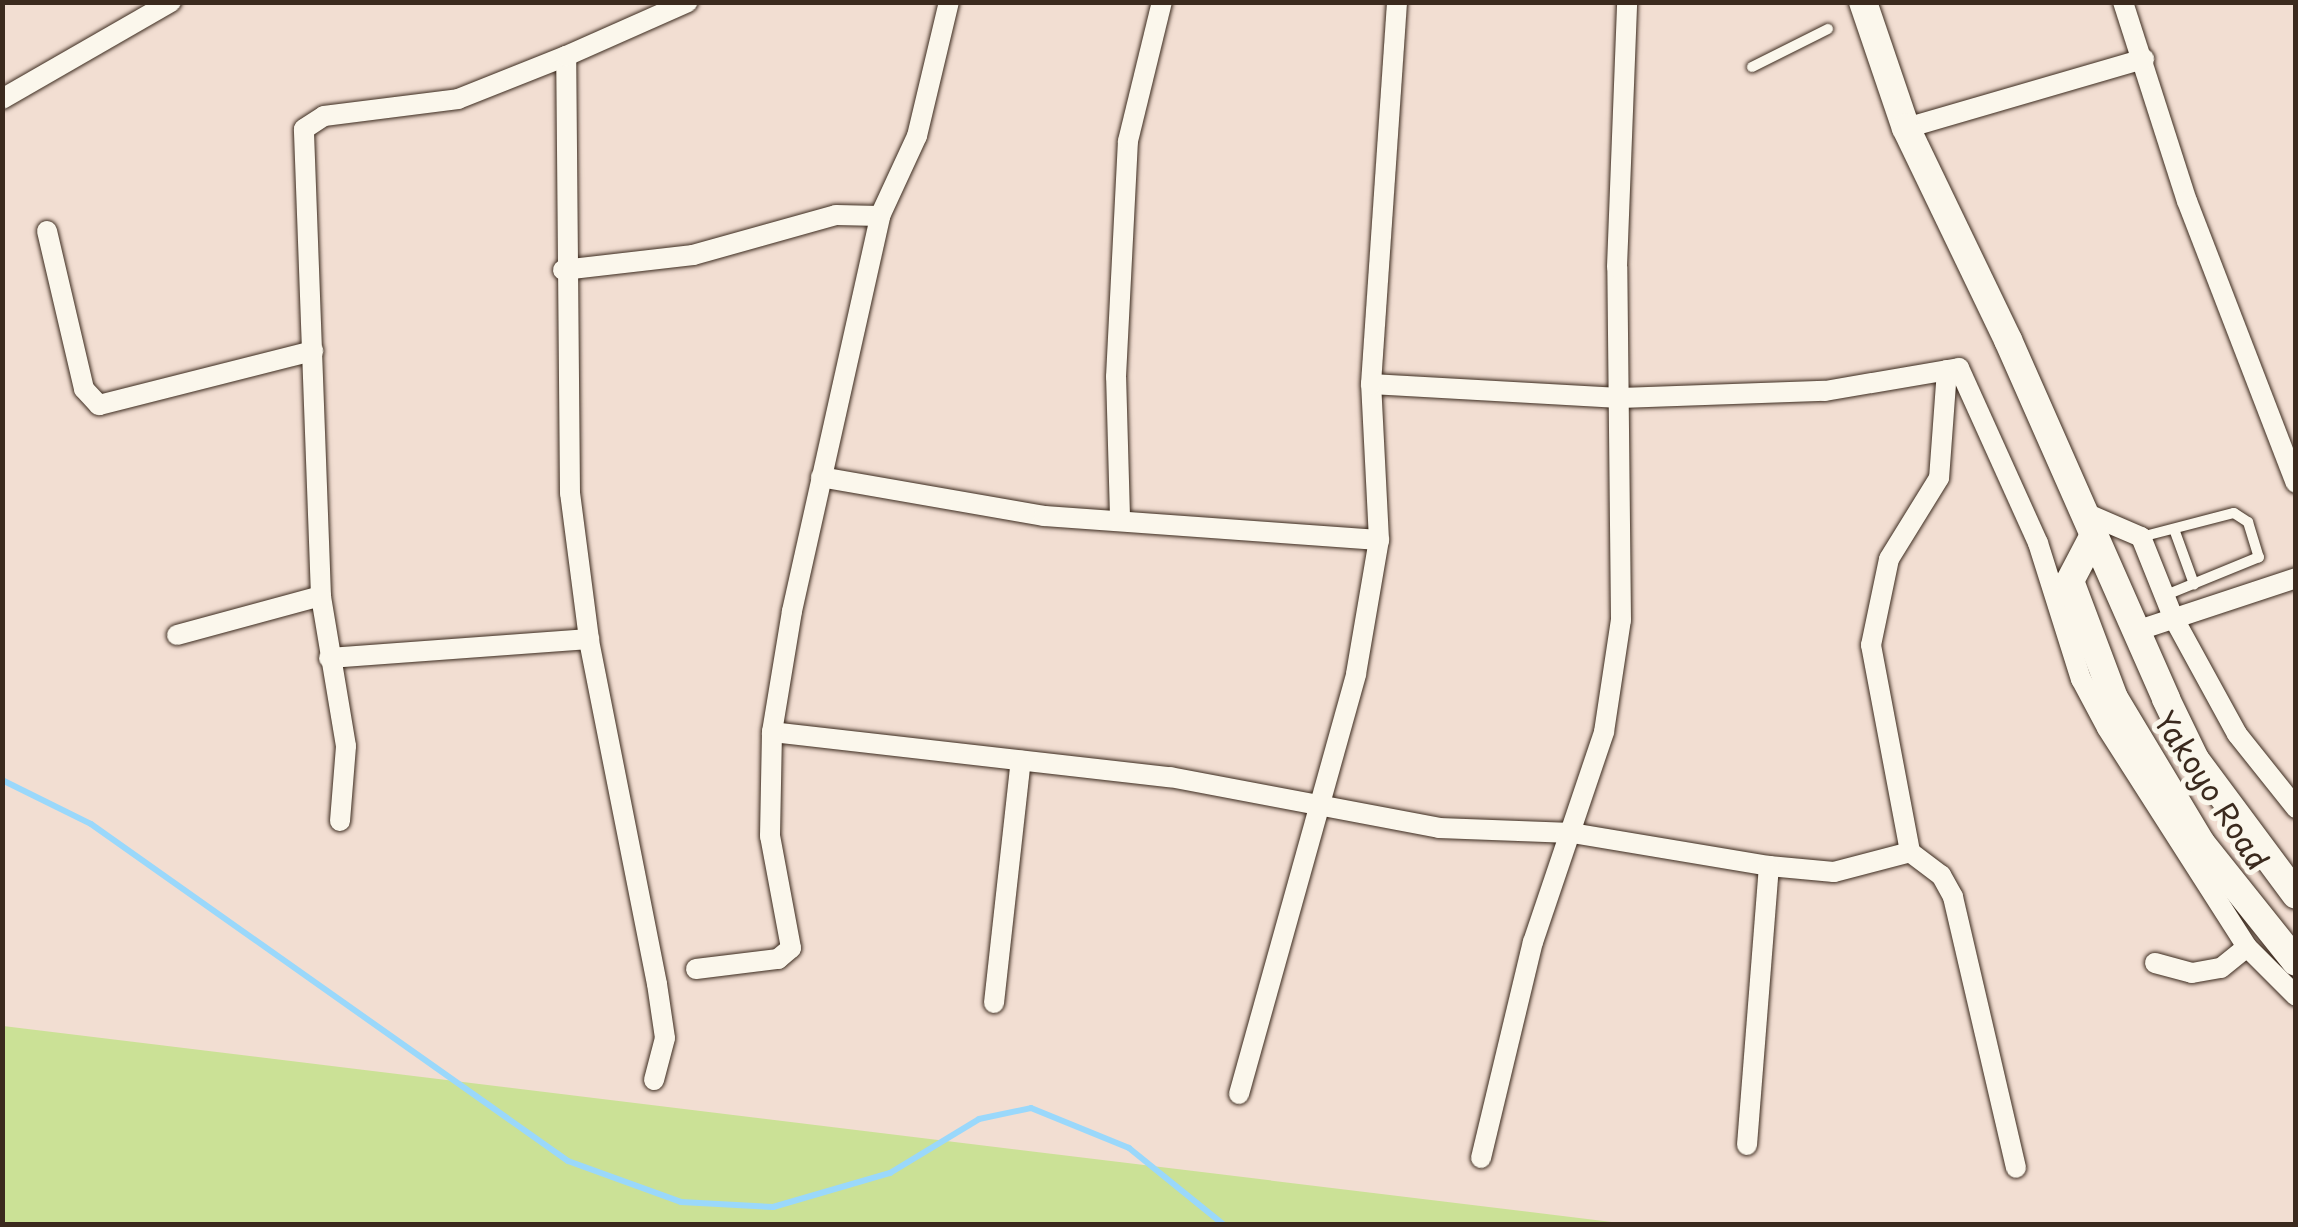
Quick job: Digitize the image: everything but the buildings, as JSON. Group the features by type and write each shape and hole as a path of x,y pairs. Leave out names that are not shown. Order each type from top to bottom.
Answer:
{"main road":[{"path":"1863,2 1906,128 2195,758 2296,896"},
{"name":"Yakoyo Road","path":"2089,523 2070,581 2114,698 2201,843 2296,962"}],"street":[{"path":"2,100 171,2"},
{"path":"340,821 346,746 321,596 304,129 324,116 458,99 688,2"},
{"path":"696,969 778,960 791,948 770,836 772,732 821,477 880,216 917,136 949,2"},
{"path":"1120,517 1116,378 1128,141 1162,2"},
{"path":"1239,1094 1324,803 1356,674 1379,540 1370,384 1397,2"},
{"path":"1481,1158 1533,942 1604,732 1621,620 1617,267 1627,2"},
{"path":"2123,2 2187,201 2296,483"},
{"path":"566,56 563,270 570,494 589,639 665,1038 654,1080"},
{"path":"1906,128 2144,59"},
{"path":"563,270 693,255 836,215 880,216"},
{"path":"48,231 84,389 99,405 313,351"},
{"path":"1370,384 1620,398 1826,391 1947,370 1962,372 2038,543 2082,679 2106,728 2247,948 2296,996"},
{"path":"1947,370 1939,478 1889,559 1870,645 1910,852 1941,875 1953,897 2016,1168"},
{"path":"821,477 1044,516 1120,517 1379,540"},
{"path":"2089,523 2141,537 2173,617 2236,734 2296,808"},
{"path":"2139,630 2296,578"},
{"path":"177,635 321,596"},
{"path":"329,658 589,639"},
{"path":"772,732 1021,760 1324,803 1438,828 1572,833 1769,866 1834,872 1910,852"},
{"path":"994,1003 1021,760"},
{"path":"1747,1145 1769,866"},
{"path":"2154,962 2192,973 2220,968 2247,948"}],"lane":[{"path":"1752,67 1828,29"},
{"path":"2141,537 2234,513 2248,522 2259,558 2166,595"},
{"path":"2174,529 2194,584"}],"green space":[{"path":"3,1026 1628,1224 3,1224"}],"waterway":[{"path":"2,780 91,824 568,1161 681,1202 773,1207 890,1173 979,1119 1031,1108 1129,1148 1223,1224"}]}
